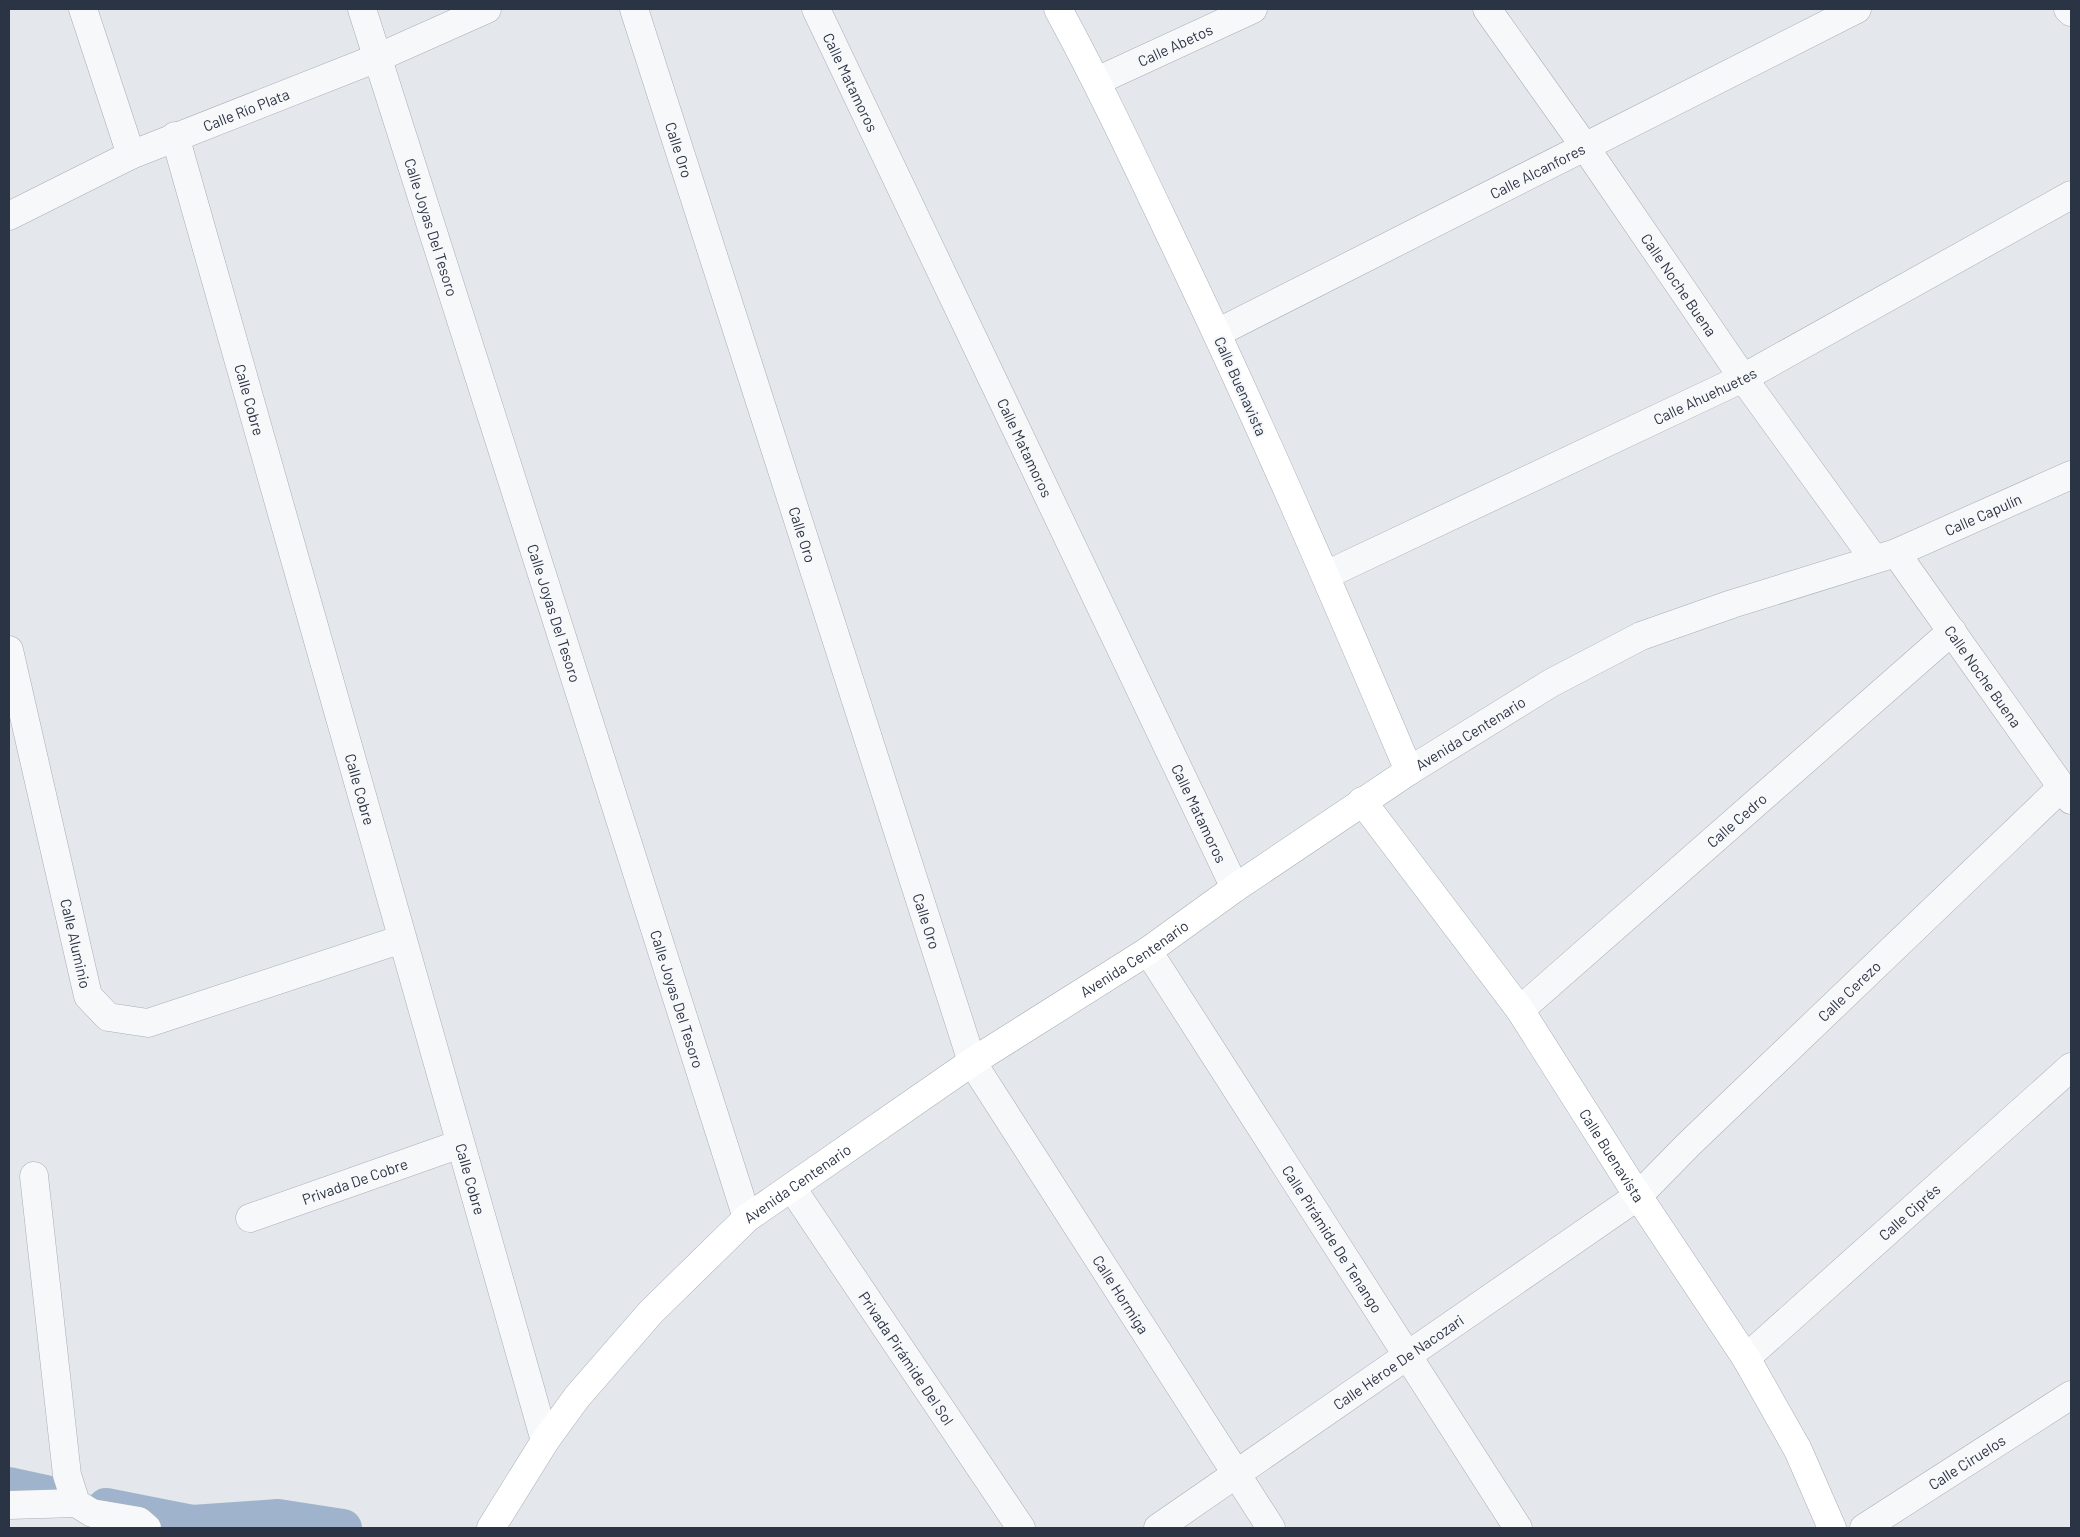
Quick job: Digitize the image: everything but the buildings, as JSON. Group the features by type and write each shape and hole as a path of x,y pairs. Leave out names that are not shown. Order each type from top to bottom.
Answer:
{"street":[{"path":"83,9 131,155"},
{"name":"Calle Joyas Del Tesoro","path":"362,9 747,1218"},
{"name":"Calle Río Plata","path":"9,216 131,155 175,136 377,58 487,9"},
{"name":"Calle Oro","path":"634,9 972,1062"},
{"name":"Calle Matamoros","path":"816,9 1235,888"},
{"name":"Calle Buenavista","path":"1058,9 1097,81 1217,332 1326,576 1409,771"},
{"name":"Calle Abetos","path":"1097,81 1253,9"},
{"name":"Calle Noche Buena","path":"1487,9 1585,147 1743,378 1885,556 1952,631 2066,794"},
{"name":"Calle Alcanfores","path":"1217,332 1857,9"},
{"path":"2068,9 2071,12"},
{"name":"Calle Cobre","path":"175,136 545,1441"},
{"name":"Calle Ahuehuetes","path":"1326,576 1743,378 2071,195"},
{"name":"Calle Capulín","path":"1885,556 2071,475"},
{"name":"Avenida Centenario","path":"491,1528 545,1441 577,1397 651,1312 747,1218 972,1062 1148,950 1362,801 1551,683 1641,636 1732,604 1885,556"},
{"name":"Calle Cedro","path":"1520,1010 1952,631"},
{"name":"Calle Aluminio","path":"9,650 88,996 108,1017 148,1023 402,939"},
{"name":"Calle Cerezo","path":"1638,1196 1688,1145 2066,794"},
{"name":"Calle Buenavista","path":"1362,801 1520,1010 1638,1196 1746,1358 1798,1450 1832,1528"},
{"name":"Calle Pirámide De Tenango","path":"1148,950 1518,1528"},
{"name":"Calle Hormiga","path":"972,1062 1235,1475 1271,1528"},
{"name":"Calle Ciprés","path":"1746,1358 2071,1067"},
{"name":"Privada De Cobre","path":"250,1218 460,1144"},
{"path":"34,1176 67,1475 76,1503"},
{"name":"Privada Pirámide Del Sol","path":"792,1188 1022,1528"},
{"name":"Calle Héroe De Nacozari","path":"1158,1528 1638,1196"},
{"name":"Calle Ciruelos","path":"1864,1528 2071,1395"},
{"path":"9,1505 76,1503 92,1514 139,1521 147,1528"}],"waterway":[{"path":"9,1486 46,1494"},
{"path":"106,1507 192,1524 278,1518 343,1528"}]}
